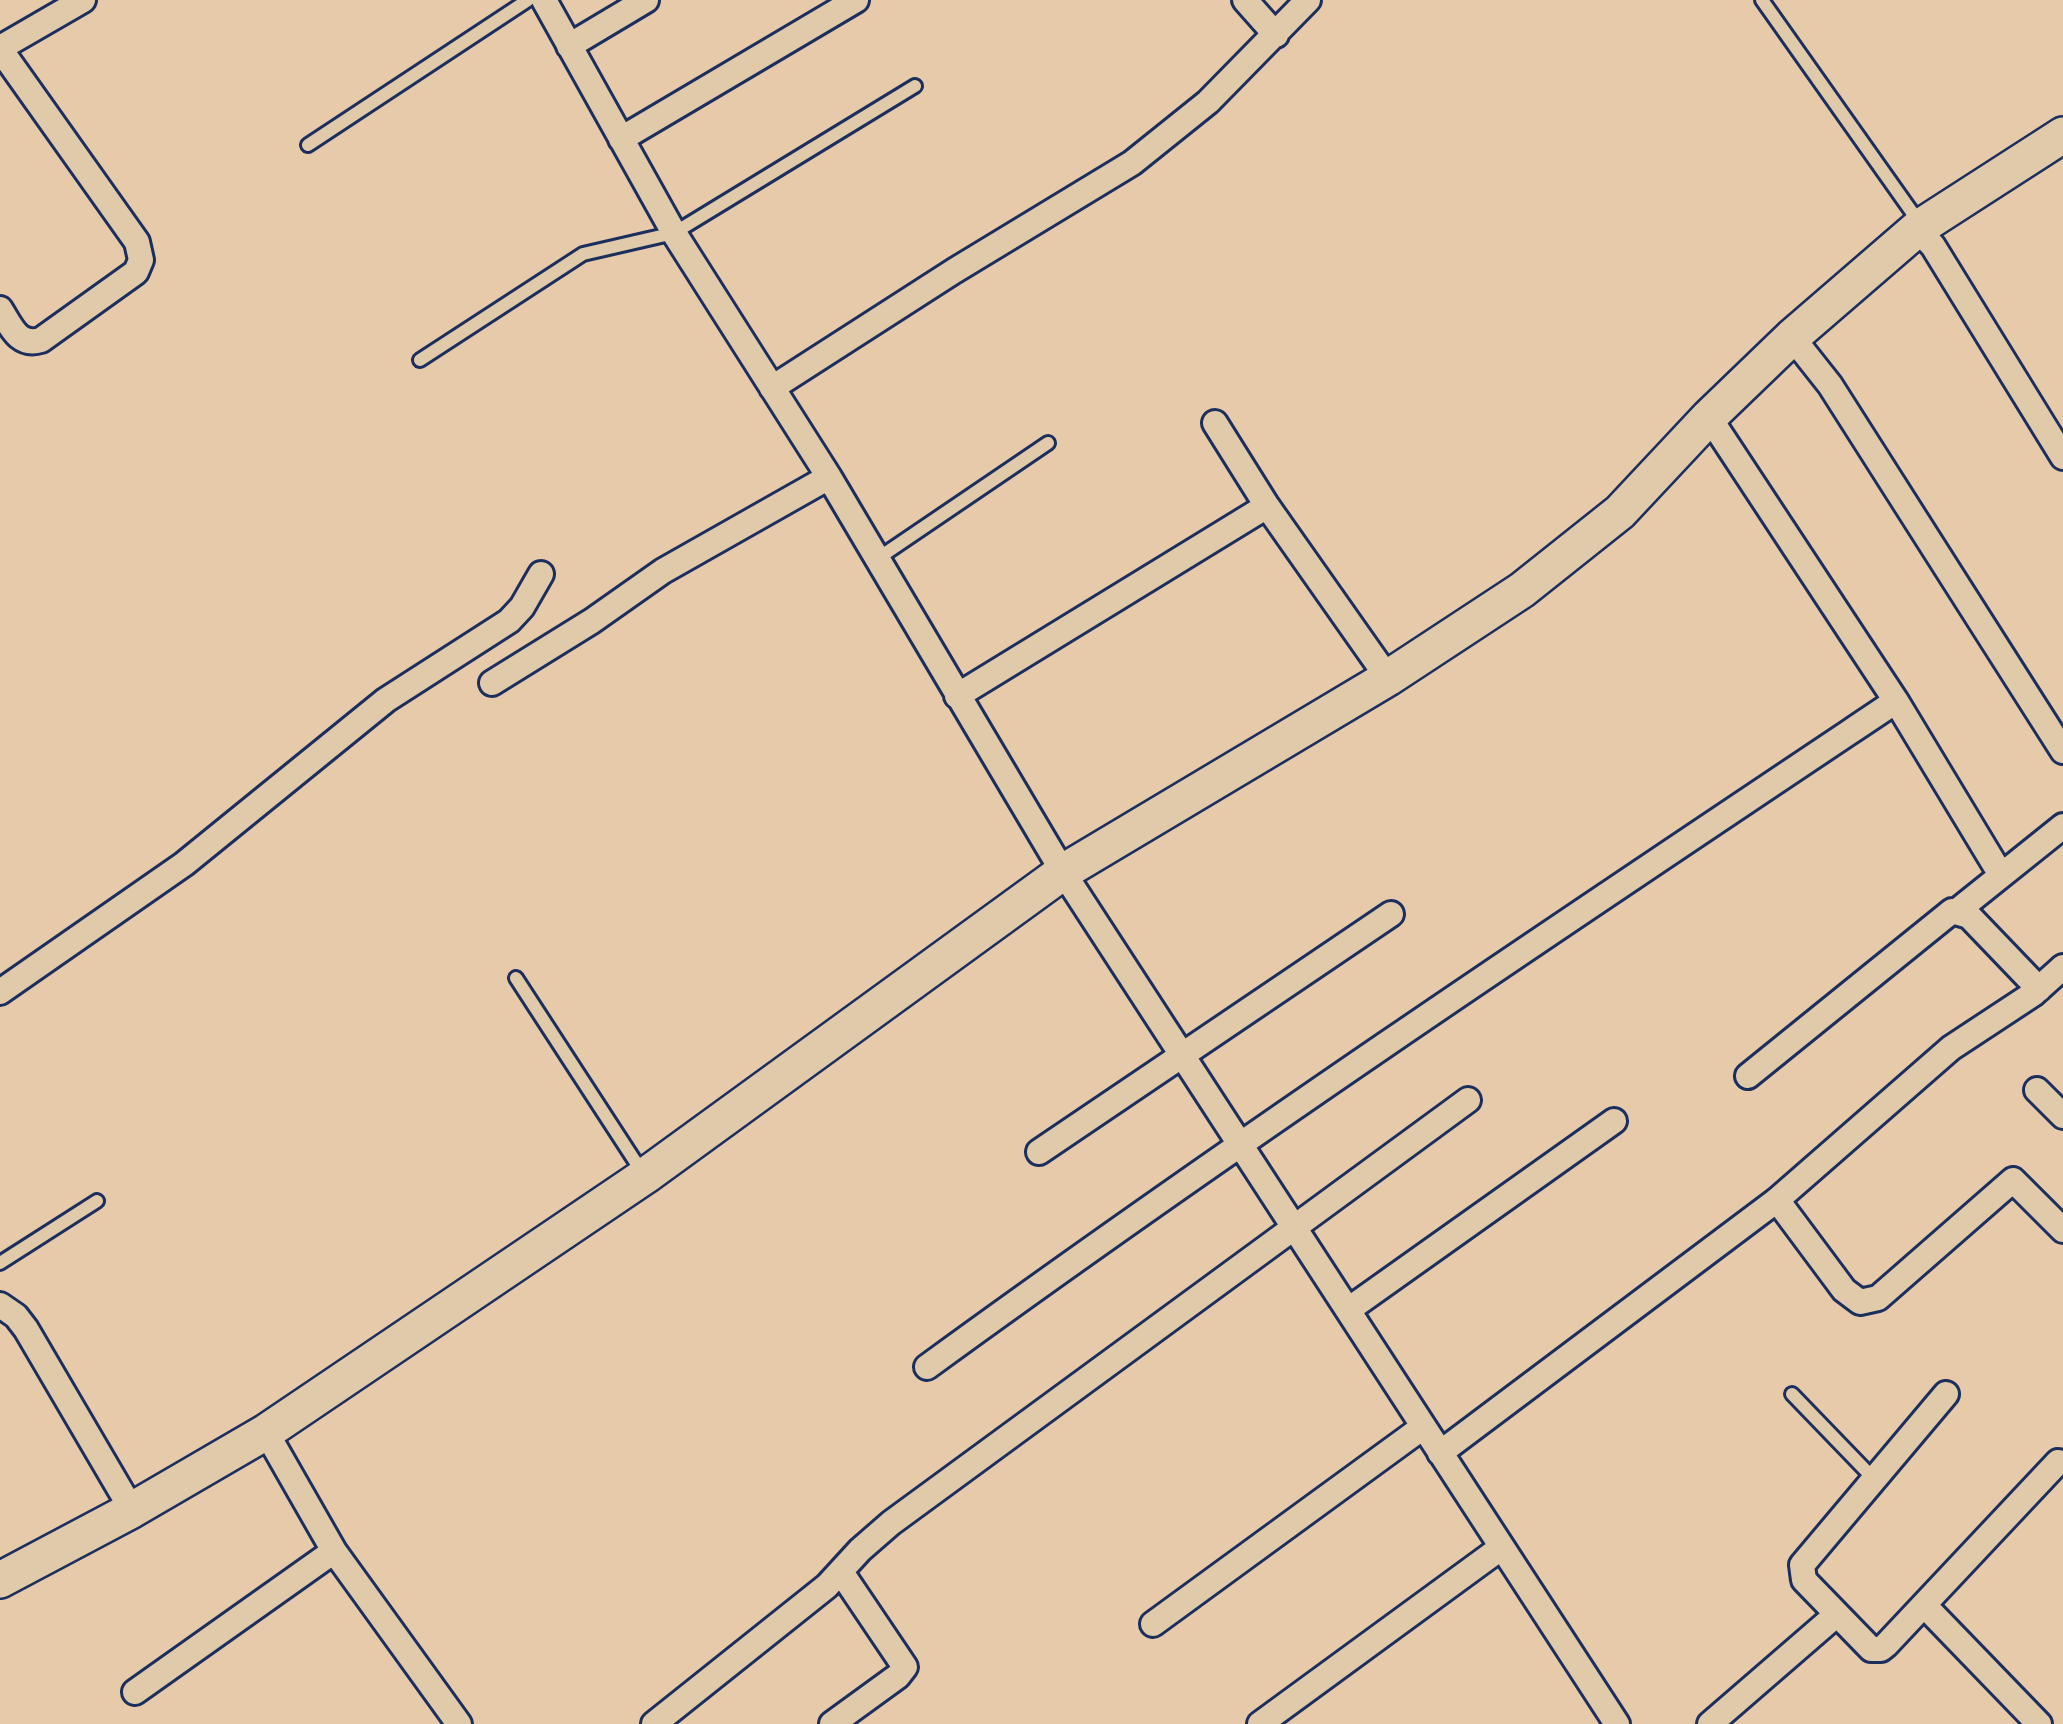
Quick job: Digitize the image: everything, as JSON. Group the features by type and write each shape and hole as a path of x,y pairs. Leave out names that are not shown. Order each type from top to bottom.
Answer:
{"main road":[{"path":"0,1580 132,1510 266,1432 645,1177 1063,872 1388,678 1522,590 1620,512 1709,417 1792,337 1919,228 2063,135"}],"street":[{"path":"0,309 19,338 31,343 41,340 136,272 141,260 137,242 0,48 83,0"},
{"path":"544,0 674,233 829,477 1063,872 1617,1724"},
{"path":"569,46 646,0"},
{"path":"621,139 856,0"},
{"path":"1245,0 1276,35"},
{"path":"772,388 954,271 1132,163 1180,127 1276,35 1308,0"},
{"path":"1919,228 1933,246 2063,457"},
{"path":"1792,337 1830,385 2063,751"},
{"path":"1709,417 1896,701 2001,874"},
{"path":"1215,424 1267,506 1388,678"},
{"path":"492,683 592,621 663,572 829,477"},
{"path":"957,696 1267,506"},
{"path":"0,992 184,864 386,700 509,621 522,607 541,574"},
{"path":"927,1367 1240,1144 1522,950 1896,701"},
{"path":"1748,1076 1941,918 1957,911 2063,826"},
{"path":"1957,911 1969,916 2039,989"},
{"path":"1039,1152 1391,914"},
{"path":"1440,1453 1777,1200 1951,1048 2039,989 2063,967"},
{"path":"2037,1090 2063,1116"},
{"path":"654,1724 787,1620 891,1523 1468,1100"},
{"path":"1348,1310 1614,1121"},
{"path":"1777,1200 1844,1290 1860,1303 1878,1298 1889,1290 2013,1180 2063,1230"},
{"path":"0,1305 16,1316 26,1329 132,1510"},
{"path":"1946,1394 1802,1565 1804,1580 1866,1645 1875,1650 1886,1645 2059,1462"},
{"path":"1153,1624 1423,1427"},
{"path":"266,1432 334,1551 459,1724"},
{"path":"1260,1724 1502,1547"},
{"path":"135,1692 334,1551"},
{"path":"832,1724 898,1676 905,1667 841,1572"},
{"path":"1924,1605 2039,1724"},
{"path":"1710,1724 1836,1615"}],"lane":[{"path":"308,145 528,0"},
{"path":"1762,0 1919,228"},
{"path":"420,360 583,254 674,233 915,86"},
{"path":"877,559 1048,443"},
{"path":"516,978 645,1177"},
{"path":"0,1263 97,1201"},
{"path":"1792,1394 1874,1479"}]}
